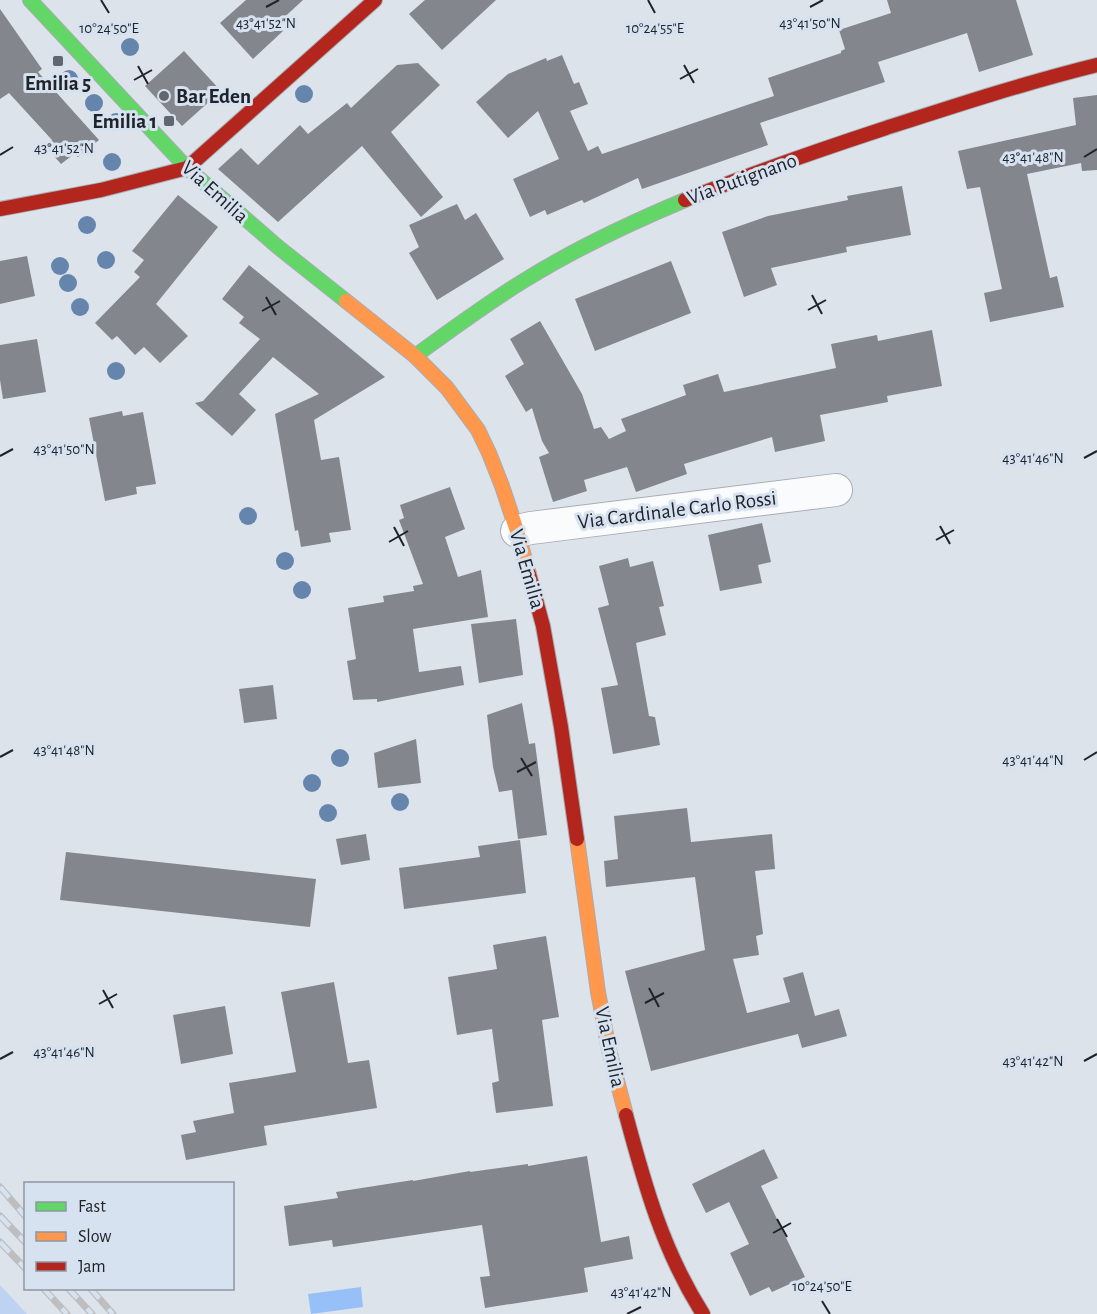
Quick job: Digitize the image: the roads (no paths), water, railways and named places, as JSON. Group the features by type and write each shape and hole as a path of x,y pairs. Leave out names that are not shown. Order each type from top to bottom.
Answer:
{"main road":[{"name":"Via Emilia","path":"30,0 187,168 278,247 415,356 447,388 478,430 502,486 517,531 543,626 568,774 598,992 609,1050 652,1208 680,1275 703,1314"},
{"path":"0,209 101,190 187,168 370,2"},
{"name":"Via Putignano","path":"415,356 496,298 541,270 626,226 677,203 829,147 929,114 1050,76 1097,65"}],"street":[{"name":"Via Cardinale Carlo Rossi","path":"517,531 836,490"}],"water":[{"path":"361,1287 363,1307 311,1314 308,1294"}],"railway":[{"path":"0,1187 24,1215"},
{"path":"0,1216 24,1241"},
{"path":"0,1242 24,1267"},
{"path":"45,1290 67,1314"},
{"path":"70,1290 92,1314"},
{"path":"92,1290 113,1314"}],"place":[{"name":"Emilia 5","path":"58,61"},
{"name":"Bar Eden","path":"164,96"},
{"name":"Emilia 1","path":"169,121"}]}
